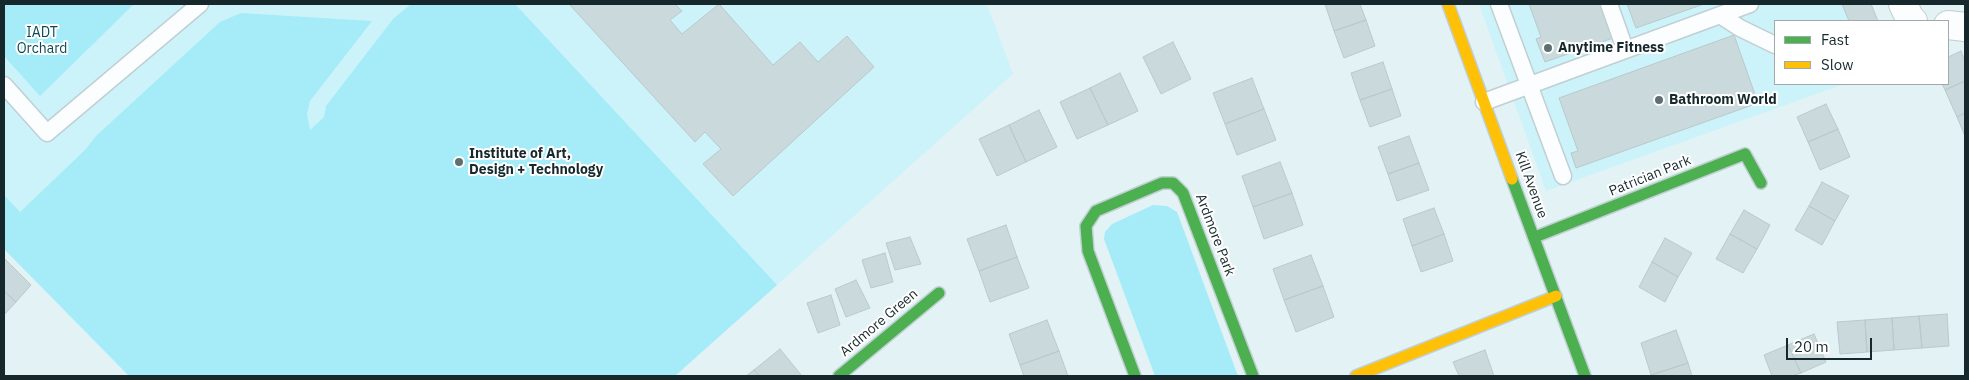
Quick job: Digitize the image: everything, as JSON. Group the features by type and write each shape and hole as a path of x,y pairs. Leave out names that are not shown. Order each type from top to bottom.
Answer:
{"street":[{"name":"Kill Avenue","path":"1448,4 1535,237 1584,376"},
{"path":"1904,4 1911,20"},
{"path":"1949,25 1965,27"},
{"name":"Patrician Park","path":"1535,237 1745,154 1761,183"},
{"name":"Ardmore Park","path":"1135,376 1088,251 1086,226 1096,211 1162,183 1174,183 1182,193 1253,376"},
{"name":"Ardmore Green","path":"839,376 939,293"},
{"path":"1356,376 1556,296"}],"lane":[{"path":"4,85 47,133 200,4"},
{"path":"1499,4 1563,176"},
{"path":"1609,4 1625,49"},
{"path":"1484,102 1750,4"},
{"path":"1720,15 1740,28 1774,44"}],"shaded area":[{"name":"Institute of Art, Design + Technology","path":"4,4 987,4 1013,74 675,376 129,376 4,249"},
{"path":"1479,4 1870,4 1877,20 1774,20 1774,85 1841,85 1546,191"}],"green space":[{"name":"IADT Orchard","path":"4,4 134,4 40,96 4,56"},
{"name":"Institute of Art, Design + Technology","path":"411,4 515,4 777,285 675,376 129,376 4,249 4,195 20,212 85,150 96,136 220,22 241,13 372,21 310,101 307,114 310,130 324,117 326,106 393,19"},
{"path":"1153,205 1167,206 1177,212 1238,376 1155,376 1104,239 1105,232 1112,224"}],"building":[{"path":"569,4 675,4 682,11 670,20 682,34 719,4 773,65 800,42 818,62 847,36 874,67 733,196 703,164 721,149 705,132 695,142"},
{"path":"1325,4 1360,4 1366,20 1334,31"},
{"path":"1529,4 1601,4 1613,38 1545,62 1536,39 1541,37"},
{"path":"1627,4 1704,4 1636,28"},
{"path":"1842,4 1871,4 1878,20 1849,20"},
{"path":"1366,20 1375,46 1344,58 1334,31"},
{"name":"Bathroom World","path":"1734,35 1758,103 1576,168 1571,153 1578,151 1559,98"},
{"path":"1173,42 1191,79 1161,94 1143,57"},
{"path":"1961,51 1965,61 1965,81 1945,90 1942,85 1949,85 1949,57"},
{"path":"1383,62 1392,89 1360,100 1351,73"},
{"path":"1120,73 1138,111 1108,125 1090,88"},
{"path":"1252,78 1264,109 1225,124 1213,93"},
{"path":"1965,81 1965,113 1957,117 1945,90"},
{"path":"1090,88 1108,125 1077,139 1060,102"},
{"path":"1392,89 1401,116 1370,127 1360,100"},
{"path":"1826,104 1838,129 1808,142 1797,117"},
{"path":"1264,109 1276,140 1237,155 1225,124"},
{"path":"1039,110 1057,147 1026,162 1009,125"},
{"path":"1965,113 1965,136 1957,117"},
{"path":"1009,125 1026,162 997,176 979,139"},
{"path":"1838,129 1850,157 1820,170 1808,142"},
{"path":"1409,136 1419,163 1388,174 1378,147"},
{"path":"1280,162 1292,193 1253,207 1242,176"},
{"path":"1419,163 1429,190 1397,201 1388,174"},
{"path":"1822,182 1849,196 1835,221 1809,206"},
{"path":"1292,193 1303,225 1264,239 1253,207"},
{"path":"1809,206 1835,221 1822,245 1795,230"},
{"path":"1434,208 1444,234 1412,246 1403,219"},
{"path":"1744,210 1770,225 1757,249 1730,234"},
{"path":"1006,225 1017,257 979,271 967,239"},
{"path":"1444,234 1453,261 1421,272 1412,246"},
{"path":"1730,234 1757,249 1743,273 1716,259"},
{"path":"910,237 921,264 895,270 886,243"},
{"path":"1665,238 1692,253 1678,277 1652,262"},
{"path":"885,253 893,282 871,288 862,260"},
{"path":"1311,255 1323,286 1284,300 1273,269"},
{"path":"1017,257 1029,288 990,302 979,271"},
{"path":"4,258 31,285 16,302 4,291"},
{"path":"1652,262 1678,277 1665,302 1639,287"},
{"path":"856,280 870,308 846,317 835,289"},
{"path":"1323,286 1334,317 1296,332 1284,300"},
{"path":"4,291 16,302 4,315"},
{"path":"831,295 840,325 818,333 807,303"},
{"path":"1947,314 1949,346 1922,348 1919,316"},
{"path":"1919,316 1922,348 1894,350 1892,318"},
{"path":"1892,318 1894,350 1867,352 1865,320"},
{"path":"1047,320 1059,351 1020,365 1009,334"},
{"path":"1865,320 1867,352 1840,354 1837,322"},
{"path":"1676,330 1688,363 1651,375 1641,343"},
{"path":"1814,334 1826,362 1801,373 1788,345"},
{"path":"1788,345 1801,373 1792,376 1772,376 1764,355"},
{"path":"780,349 802,376 760,376 754,370"},
{"path":"1485,350 1494,376 1459,376 1453,362"},
{"path":"1059,351 1068,376 1024,376 1020,365"},
{"path":"1688,363 1692,376 1651,375"},
{"path":"754,370 760,376 746,376"}],"traffic: fast":[{"path":"1535,237 1745,154 1761,183"},
{"path":"1512,179 1585,376"},
{"path":"1135,376 1088,251 1086,226 1096,211 1162,183 1173,183 1183,193 1253,376"},
{"path":"839,376 939,293"}],"traffic: slow":[{"path":"1448,4 1512,179"},
{"path":"1356,376 1556,296"}],"place":[{"name":"Anytime Fitness","path":"1548,48"},
{"name":"Bathroom World","path":"1659,100"},
{"name":"Institute of Art, Design + Technology","path":"459,162"}]}
